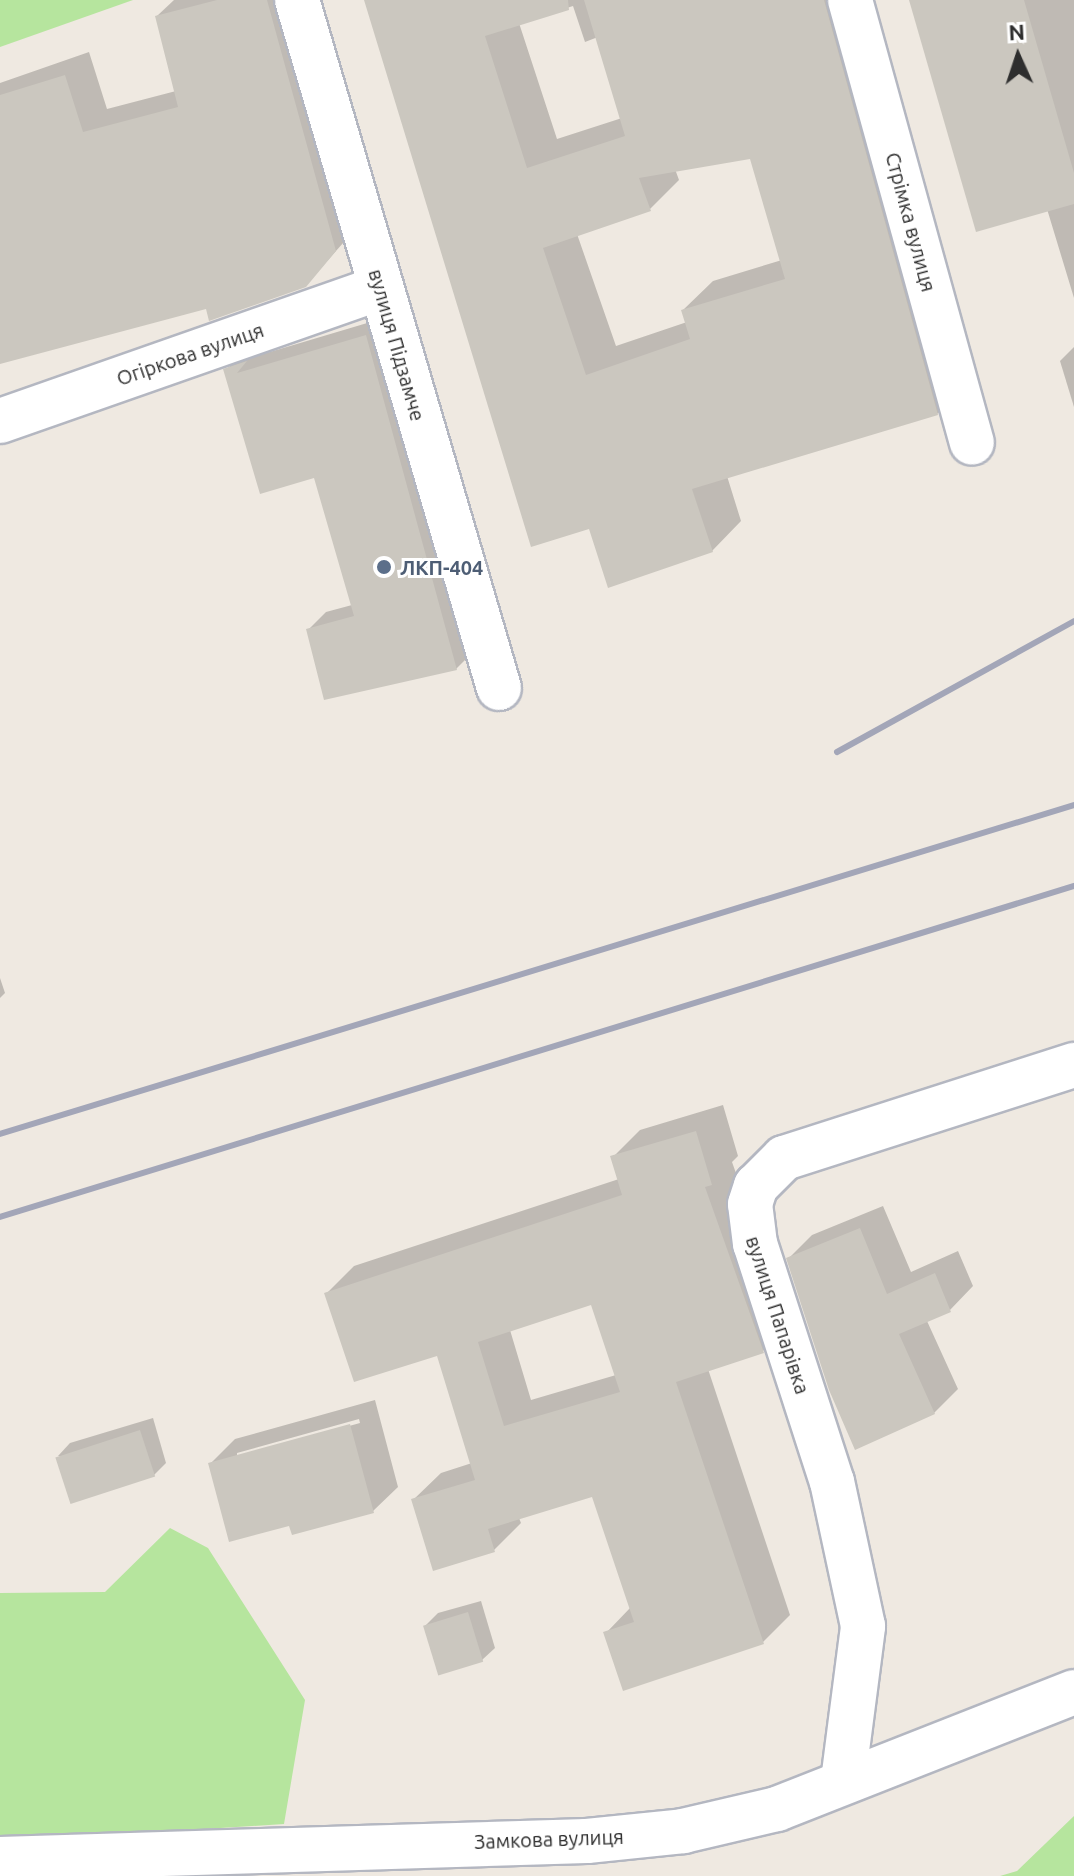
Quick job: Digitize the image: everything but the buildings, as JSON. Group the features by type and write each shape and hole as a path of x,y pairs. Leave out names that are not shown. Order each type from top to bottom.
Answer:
{"street":[{"name":"вулиця Підзамче","path":"297,0 499,688"},
{"name":"Стрімка вулиця","path":"850,0 972,443"},
{"name":"Огіркова вулиця","path":"0,421 380,288"},
{"name":"вулиця Папарівка","path":"843,1781 863,1626 832,1482 755,1244 750,1204 756,1186 784,1158 1074,1065"},
{"name":"Замкова вулиця","path":"0,1859 587,1841 683,1831 777,1809 1074,1692"}],"green space":[{"path":"0,0 133,0 0,47"},
{"path":"170,1528 208,1548 305,1700 284,1824 0,1842 0,1593 105,1592"},
{"path":"1074,1816 1074,1876 1000,1876 1017,1871"}],"railway":[{"path":"837,752 1074,621"},
{"path":"0,1134 1074,805"},
{"path":"0,1217 1074,886"}],"place":[{"name":"ЛКП-404","path":"384,567"}]}
